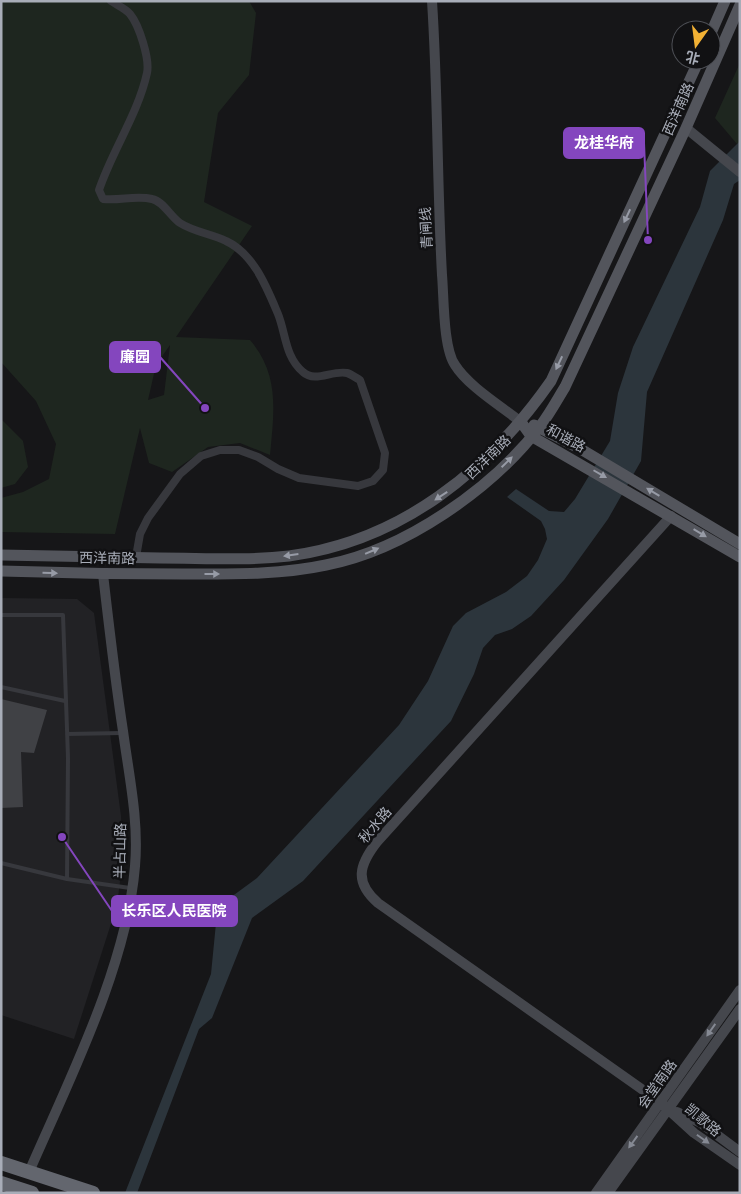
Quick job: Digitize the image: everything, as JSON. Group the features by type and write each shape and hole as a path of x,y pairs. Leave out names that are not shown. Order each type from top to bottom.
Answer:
{"highway":[{"path":"1,1163 93,1193"},
{"path":"1,1183 28,1192"}],"main road":[{"path":"717,20 725,1"},
{"name":"西洋南路","path":"1,572 251,574 293,571 346,560 394,541 449,510 490,478 531,436 540,426 565,387 686,128 740,5"},
{"name":"西洋南路","path":"1,555 239,560 289,556 328,548 373,533 405,519 449,491 521,422 551,380 694,70"},
{"name":"和谐路","path":"521,422 540,426 580,448 670,516 740,556"},
{"name":"和谐路","path":"521,422 531,436 571,458 630,485 740,544"}],"street":[{"path":"111,1 130,14 142,38 148,70 125,129 108,162 99,190 103,199 116,201 134,197 154,199 180,223 228,242 244,254 253,264 279,317 292,362 305,374 316,377 346,373 360,380 385,452 383,470 373,481 358,486 299,478 240,450 220,450 201,456 180,474 148,518 140,534 136,557"},
{"name":"青闸线","path":"432,1 436,171 444,314 449,351 454,364 463,376 521,422"},
{"path":"686,128 740,172"},
{"name":"秋水路","path":"665,1105 378,903 366,891 361,873 366,859 377,842 670,516"},
{"name":"半占山路","path":"29,1172 91,1027 123,933 133,889 136,834 103,574"},
{"name":"会堂南路","path":"608,1193 740,990"},
{"name":"会堂南路","path":"596,1193 740,1009"},
{"name":"凯歌路","path":"665,1105 701,1123 740,1152"},
{"name":"凯歌路","path":"665,1105 694,1133 740,1165"}],"lane":[{"path":"1,615 63,615 67,734 67,879"},
{"path":"1,687 65,701"},
{"path":"67,734 123,733"},
{"path":"1,863 67,879 133,889"}],"shaded area":[{"path":"1,1 249,1 256,13 249,75 218,113 204,202 252,226 176,337 250,340 260,353 271,380 273,424 270,455 240,443 208,447 172,472 149,463 140,428 115,534 1,532 1,498 23,492 49,479 56,444 36,401 1,362","holes":["170,345 164,395 148,400 156,365"]},
{"path":"740,63 740,141 737,144 715,118"},
{"path":"740,141 740,180 734,184 723,220 647,392 641,461 608,519 564,580 531,616 512,629 495,635 483,648 474,674 451,721 303,881 252,918 212,1018 199,1029 137,1193 125,1193 211,974 216,923 223,903 257,878 399,725 428,681 453,626 466,613 506,592 527,576 538,560 547,539 545,529 541,521 507,497 516,489 549,511 564,512 575,499 610,441 618,393 633,347 700,207 710,171"},
{"path":"1,419 23,441 28,467 15,484 1,488"},
{"path":"1,598 77,599 94,613 121,816 123,858 117,905 74,1039 1,1015"}],"building":[{"path":"1,699 47,710 34,753 21,752 23,807 1,808"}],"place":[{"name":"龙桂华府","path":"648,240"},
{"name":"廉园","path":"205,408"},
{"name":"长乐区人民医院","path":"62,837"}]}
